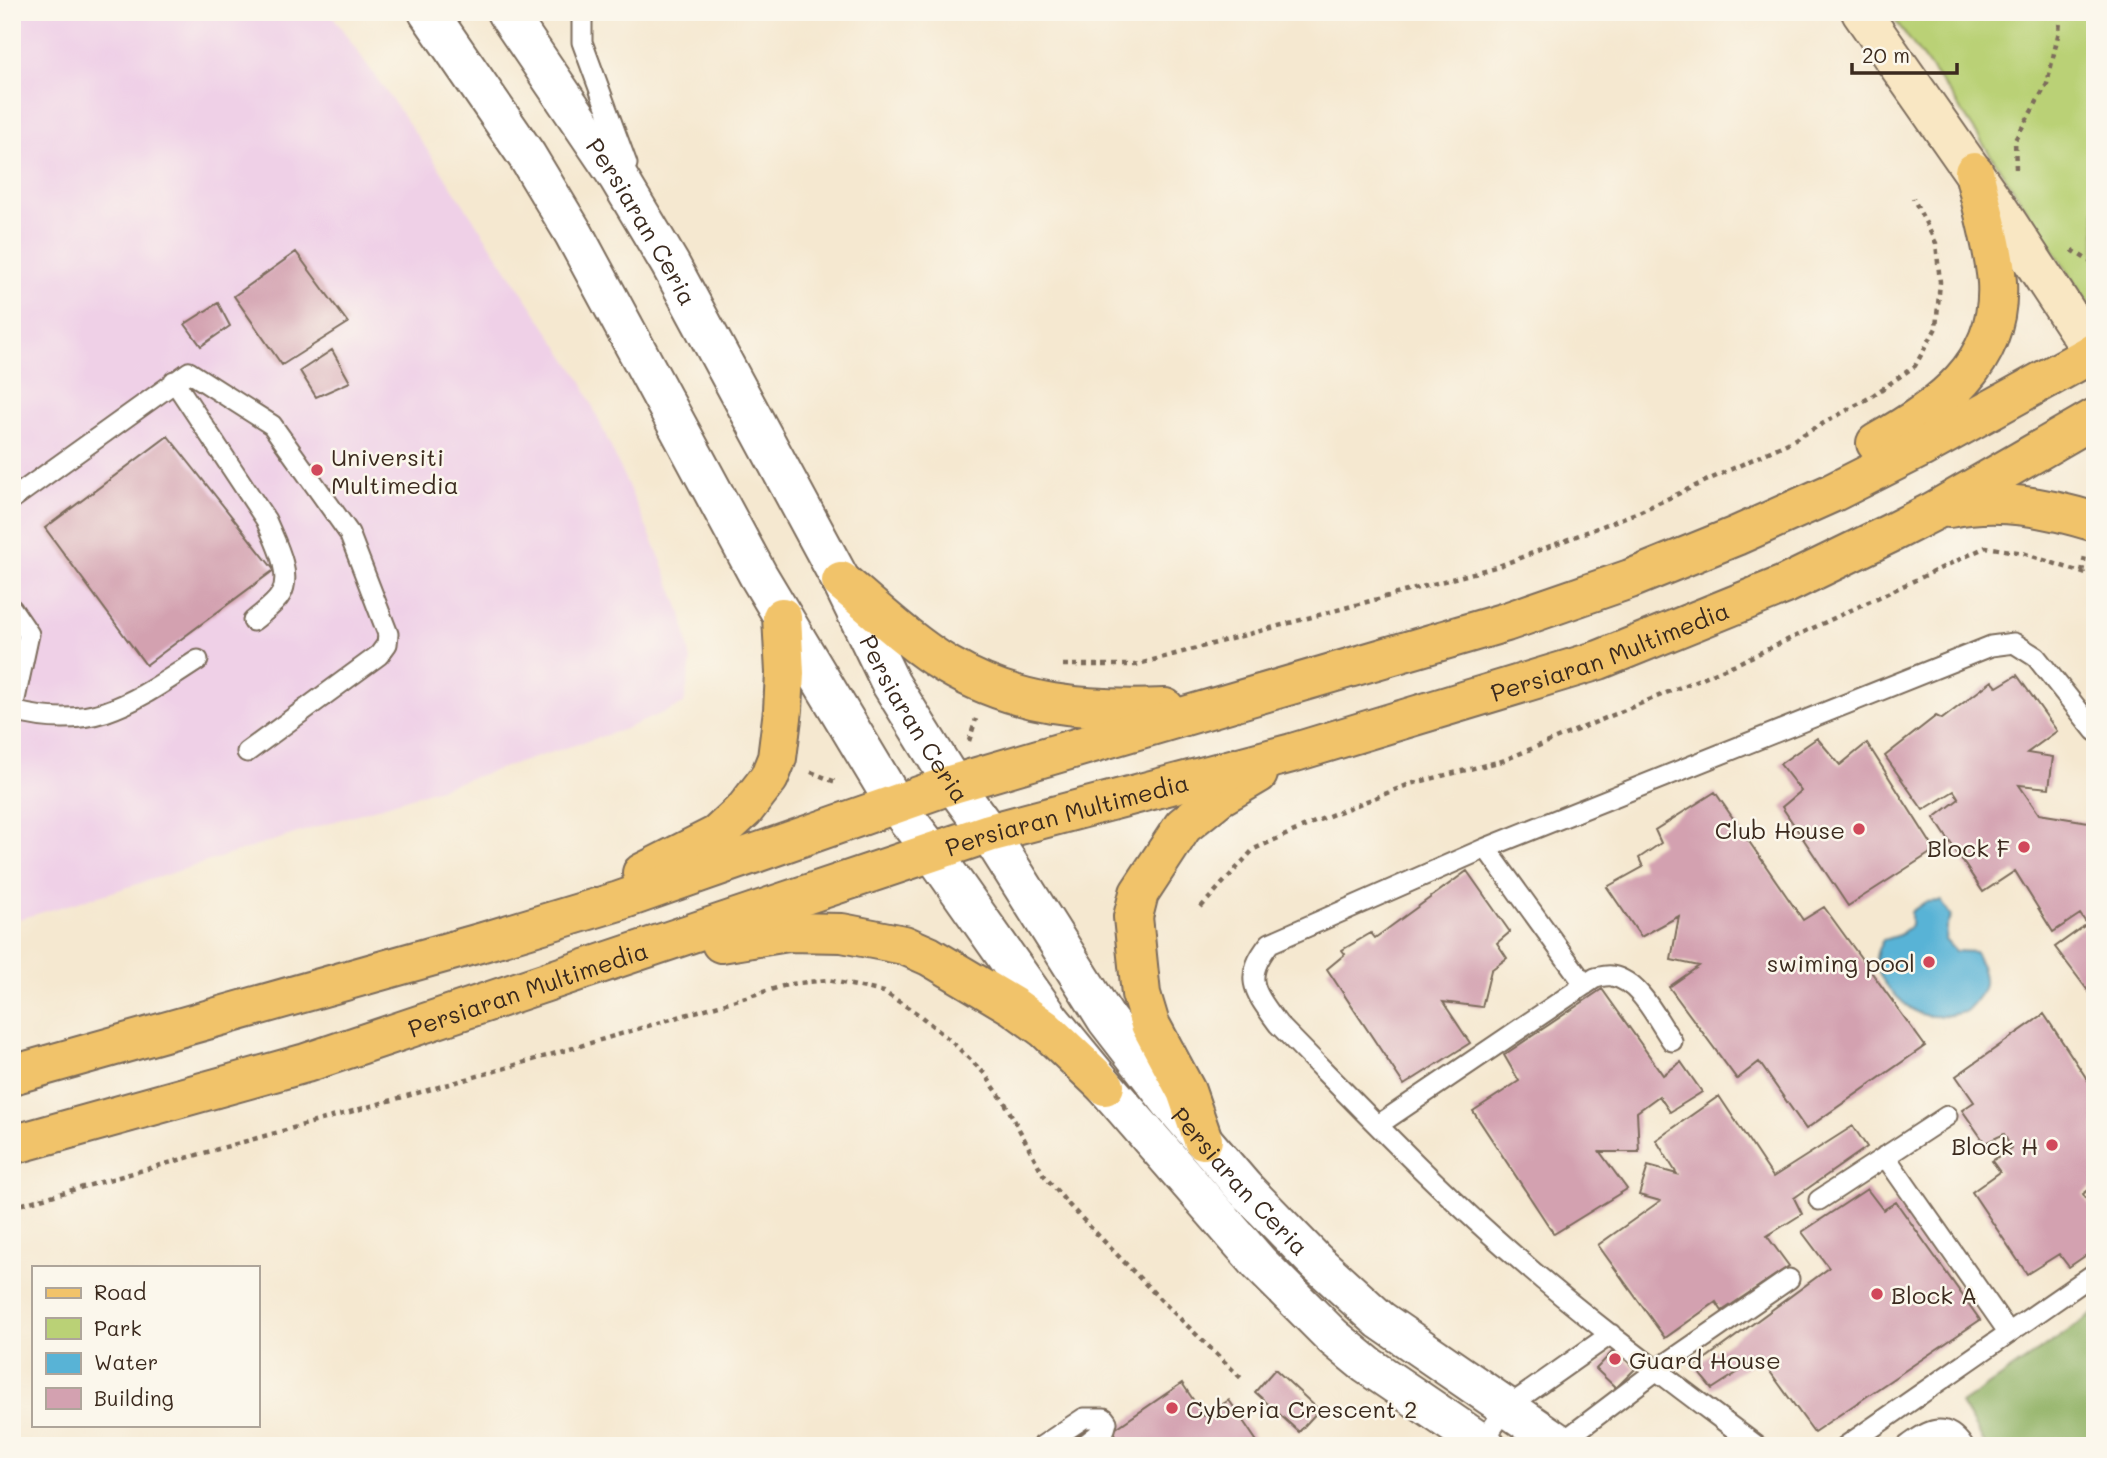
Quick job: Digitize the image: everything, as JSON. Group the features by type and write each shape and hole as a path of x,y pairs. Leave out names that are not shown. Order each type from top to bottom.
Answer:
{"main road":[{"path":"12,1075 619,901 953,784 1506,622 1630,579 1832,493 1921,448 2094,353 1974,172 1861,12"},
{"path":"1506,622 1661,552 1798,484 1916,421 1950,395 1972,368 1987,339 1996,310 1997,281 1974,172"},
{"name":"Persiaran Multimedia","path":"12,1145 306,1063 989,833 1292,753 1599,660 1784,585 1934,511 2095,418"},
{"path":"1934,511 1970,504 2004,503 2034,506 2095,522"},
{"path":"841,581 945,664 988,687 1039,702 1083,709 1178,708 1226,702 1280,689"},
{"path":"483,942 630,879 717,835 745,809 769,778 777,758 785,673 782,617"},
{"path":"1203,1140 1186,1091 1150,1024 1140,993 1133,917 1139,893 1182,827 1219,797 1292,753"},
{"path":"564,977 679,951 788,932 842,933 904,945 929,956 1013,1006 1045,1029 1105,1086"}],"street":[{"name":"Persiaran Ceria","path":"428,12 527,156 575,234 782,617 896,806 933,853 1050,1019 1259,1263 1333,1336 1367,1365 1484,1444"},
{"name":"Persiaran Ceria","path":"506,12 618,177 670,264 841,581 891,684 1107,1020 1172,1104 1244,1188 1380,1320 1560,1445"}],"lane":[{"path":"582,12 582,42 617,142 670,264"},
{"path":"12,499 189,372 272,425 349,533 388,634 387,644 379,654 247,751"},
{"path":"174,381 266,520 275,542 285,584 276,601 253,621"},
{"path":"12,609 29,634 13,712 61,719 111,712 134,702 198,660"},
{"path":"1757,1446 1514,1256 1429,1178 1278,1024 1261,1001 1252,975 1258,958 1270,943 1486,848 1991,646 2014,643 2036,657 2095,731"},
{"path":"1486,848 1585,985"},
{"path":"1378,1125 1595,978 1610,975 1626,981 1638,992 1672,1041"},
{"path":"1819,1199 1947,1116"},
{"path":"1885,1156 2009,1333"},
{"path":"1846,1446 2095,1273"},
{"path":"1560,1445 1657,1370 1789,1279"},
{"path":"1484,1444 1506,1408 1611,1334"},
{"path":"1042,1446 1084,1418 1104,1418 1107,1422 1105,1429 1083,1446"},
{"path":"1907,1446 1925,1433 1940,1429 1955,1435 1962,1446"}],"path":[{"path":"2016,170 2015,140 2046,84 2061,12"},
{"path":"1058,665 1135,665 1499,566 1642,511 1788,443 1869,398 1915,366 1936,328 1940,282 1936,243 1913,198"},
{"path":"2065,243 2095,265"},
{"path":"1201,907 1254,849 1410,784 1502,761 1735,664 1986,547 2023,553 2095,578"},
{"path":"12,1207 492,1072 790,984 828,980 884,992 918,1014 951,1041 984,1073 1005,1103 1043,1174 1067,1203 1160,1299 1242,1378"}],"shaded area":[{"name":"Universiti Multimedia","path":"12,12 330,12 428,151 581,380 661,560 683,618 691,662 684,704 622,730 109,893 12,921"}],"green space":[{"path":"1889,12 2095,12 2095,313 1953,98"},
{"path":"2095,1313 2095,1446 1986,1446 1961,1404"}],"water":[{"name":"swiming pool","path":"1941,901 1951,916 1946,927 1945,940 1955,951 1975,952 1983,971 1984,985 1965,1012 1932,1016 1916,1012 1896,996 1881,977 1876,959 1883,940 1899,935 1911,926 1911,912 1925,902"}],"building":[{"path":"296,252 348,323 282,365 234,296"},
{"path":"218,303 230,326 201,346 185,324"},
{"path":"332,350 350,382 316,397 300,371"},
{"path":"168,436 274,570 146,665 45,528"},
{"name":"Block F","path":"2017,675 2057,731 2027,753 2053,757 2049,788 2019,785 2039,814 2095,823 2095,1000 2055,947 2087,924 2080,914 2053,932 2015,871 1983,892 1934,818 1959,799 1954,791 1923,810 1885,756 1936,716 1942,719 1992,681 1997,687"},
{"name":"Club House","path":"1817,738 1840,765 1867,743 1935,850 1848,906 1782,807 1801,791 1780,764"},
{"path":"1715,792 1803,920 1824,907 1925,1046 1806,1129 1759,1062 1737,1079 1669,987 1699,966 1671,960 1679,916 1641,937 1607,887 1643,867 1639,858 1661,843 1655,830"},
{"path":"1467,871 1510,932 1497,943 1507,958 1491,970 1482,1007 1443,1002 1470,1043 1404,1085 1327,969 1345,954 1342,950 1371,933 1375,938"},
{"path":"1602,989 1663,1075 1681,1062 1702,1092 1670,1112 1659,1096 1637,1112 1639,1152 1600,1152 1627,1189 1554,1234 1473,1111 1519,1081 1504,1055"},
{"name":"Block H","path":"2044,1014 2089,1082 2095,1078 2095,1185 2083,1194 2095,1213 2095,1249 2069,1267 2059,1254 2027,1274 1972,1192 2000,1172 1992,1161 2011,1148 2004,1134 1985,1143 1962,1110 1974,1102 1956,1076"},
{"path":"1719,1096 1773,1177 1853,1126 1867,1147 1794,1198 1802,1214 1767,1236 1789,1266 1722,1311 1716,1302 1665,1338 1598,1245 1660,1201 1639,1195 1648,1166 1677,1174 1656,1140"},
{"name":"Block A","path":"1867,1189 1883,1210 1896,1202 1980,1320 1814,1432 1760,1358 1712,1389 1694,1367 1829,1268 1802,1232"},
{"name":"Guard House","path":"1615,1349 1635,1369 1616,1388 1596,1369"},
{"path":"1275,1369 1319,1410 1299,1432 1255,1392"},
{"name":"Cyberia Crescent 2","path":"1182,1383 1204,1416 1229,1400 1260,1446 1090,1446"}],"place":[{"name":"Universiti Multimedia","path":"317,470"},
{"name":"Club House","path":"1859,829"},
{"name":"Block F","path":"2024,847"},
{"name":"swiming pool","path":"1929,962"},
{"name":"Block H","path":"2052,1145"},
{"name":"Block A","path":"1877,1294"},
{"name":"Guard House","path":"1615,1359"},
{"name":"Cyberia Crescent 2","path":"1172,1408"}]}
